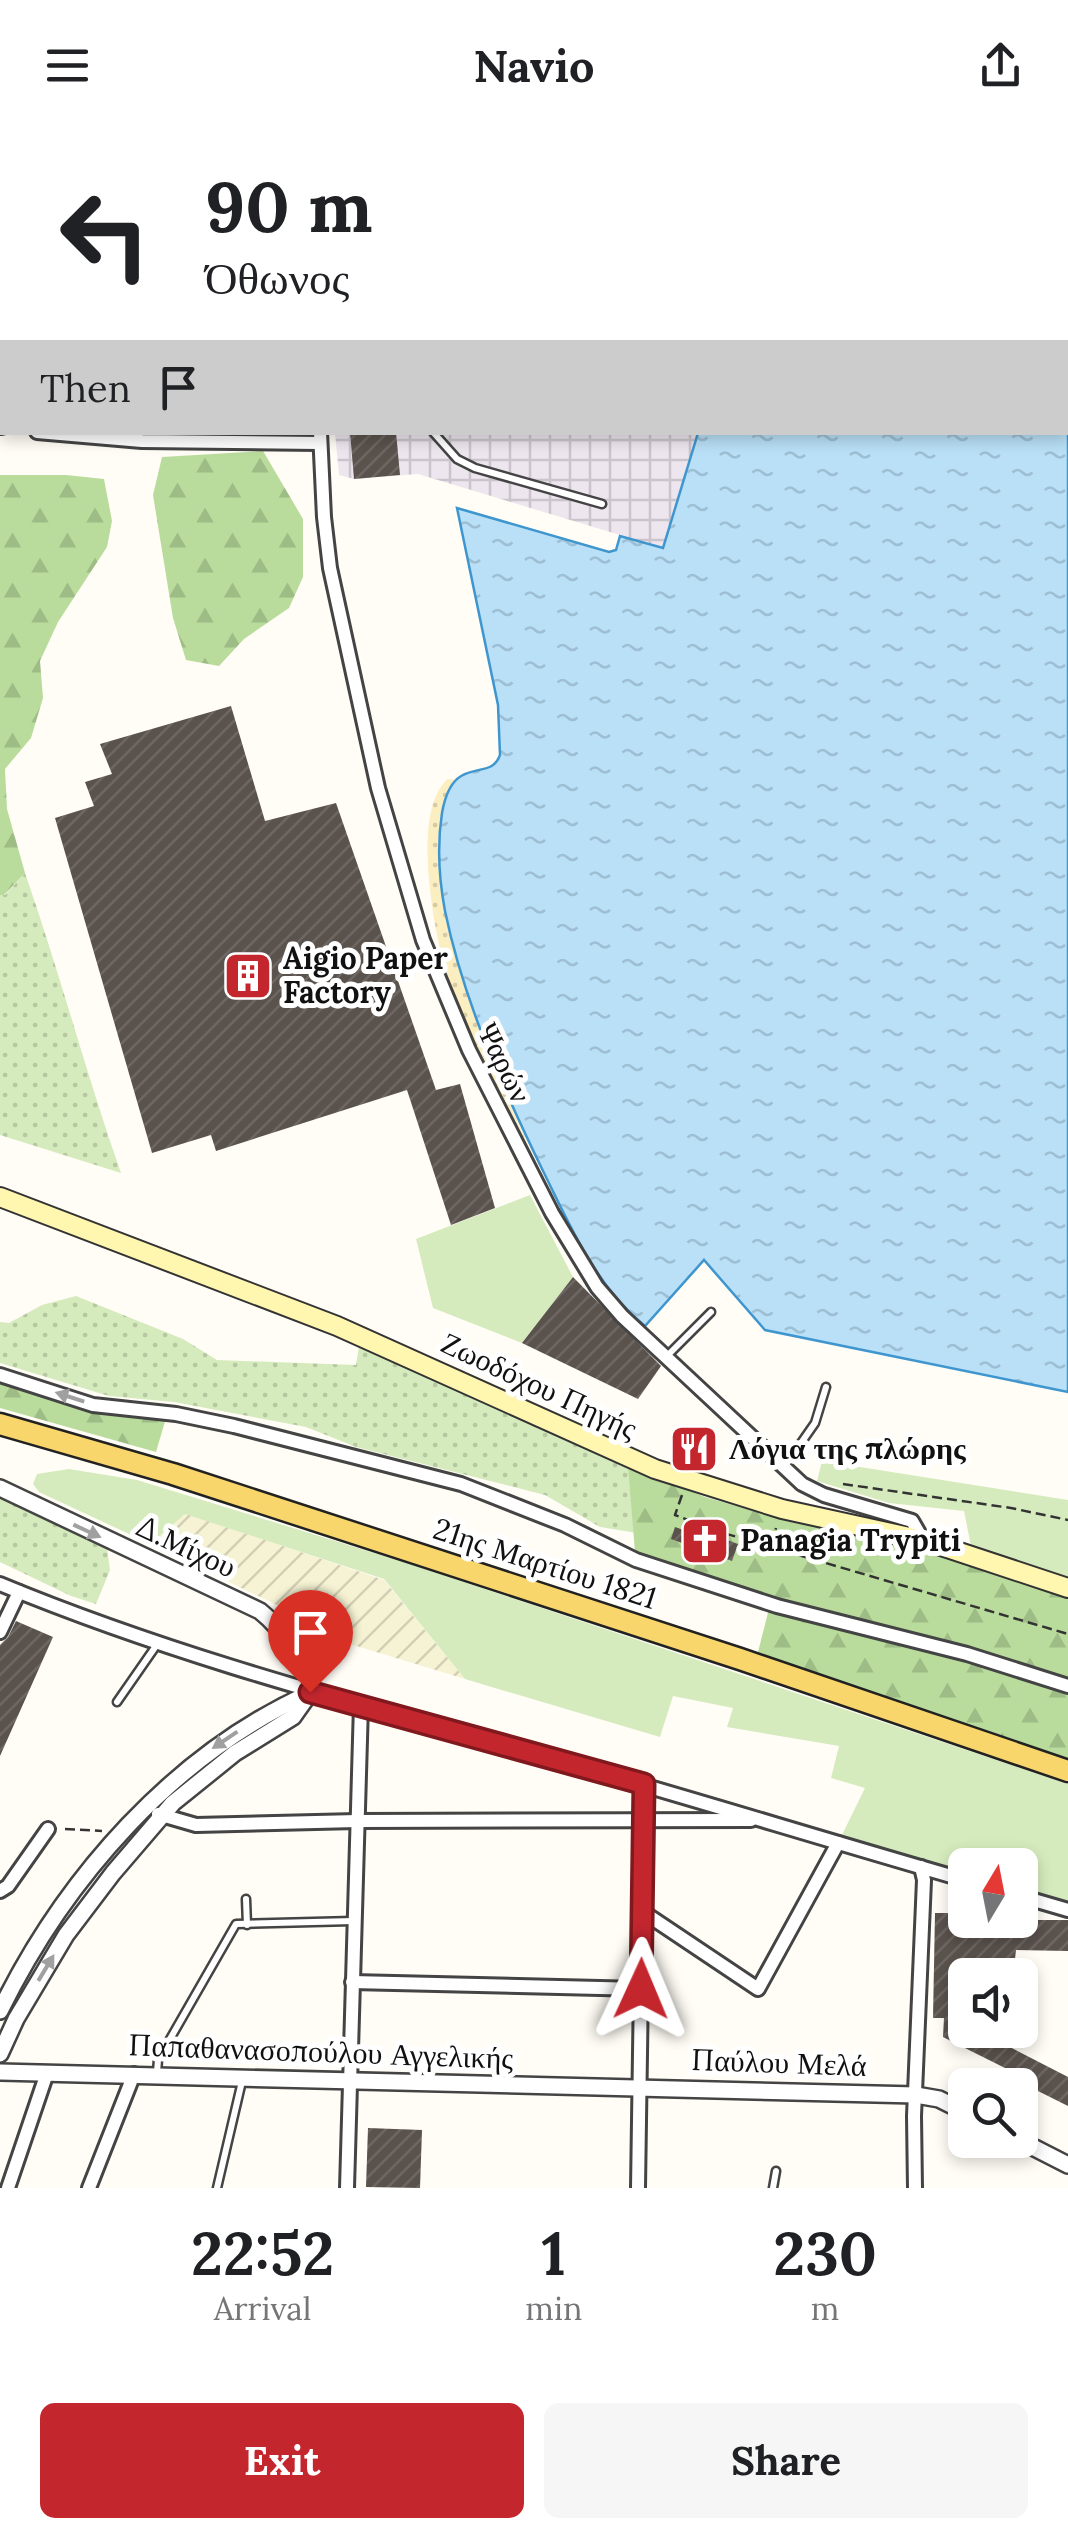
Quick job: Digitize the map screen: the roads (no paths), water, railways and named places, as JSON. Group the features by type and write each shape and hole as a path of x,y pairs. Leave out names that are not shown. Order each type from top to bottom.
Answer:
{"main road":[{"name":"Ζωοδόχου Πηγής","path":"0,1197 354,1333 623,1455 688,1480 782,1508 923,1540 1068,1588"},
{"name":"21ης Μαρτίου 1821","path":"0,1424 173,1474 1068,1770"}],"street":[{"path":"72,435 142,441 320,438"},
{"name":"Ψαρών","path":"320,438 324,517 336,605 389,833 435,973 468,1050 584,1267 622,1316 802,1484 824,1495 912,1521 923,1540"},
{"path":"0,1375 93,1405 142,1409 234,1426 461,1484 566,1524 636,1560 778,1606 968,1654 1068,1686"},
{"name":"Δ.Μίχου","path":"0,1488 260,1612 279,1626 304,1671 310,1692"},
{"path":"0,1584 76,1616 310,1692 644,1784 948,1875"},
{"path":"0,1632 19,1592"},
{"path":"2,2002 47,1930 143,1808 169,1782 224,1740 310,1692"},
{"path":"0,2054 66,1934 113,1873 162,1816 206,1774 293,1717 310,1692"},
{"path":"347,2188 361,1704"},
{"path":"638,2188 644,1784"},
{"path":"143,1808 196,1825 764,1820"},
{"path":"0,1890 8,1886 48,1829"},
{"path":"643,1912 758,1989 838,1844"},
{"path":"914,2188 924,1880 921,1867"},
{"path":"1038,1901 1068,1910"},
{"path":"352,1982 641,1989"},
{"name":"Παπαθανασοπούλου Αγγελικής","path":"0,2072 640,2087"},
{"path":"8,2188 46,2073"},
{"path":"88,2188 134,2074"},
{"name":"Παύλου Μελά","path":"640,2087 916,2095 948,2103"},
{"path":"1038,2150 1068,2165"}],"lane":[{"path":"436,435 457,459 475,468 602,504"},
{"path":"667,1356 711,1312"},
{"path":"785,1467 815,1423 826,1387"},
{"path":"116,1702 158,1642"},
{"path":"246,1900 246,1924"},
{"path":"156,2074 158,2060 236,1924 353,1922"},
{"path":"218,2188 243,2078"},
{"path":"773,2188 776,2171"}],"water":[{"path":"697,435 1068,435 1068,1392 765,1330 704,1260 645,1326 599,1275 565,1216 500,1079 474,1013 445,911 439,850 447,794 463,775 488,768 500,755 498,705 457,508 609,552 616,550 620,536 663,548"}],"place":[{"name":"Aigio Paper Factory","path":"248,976"},
{"name":"Λόγια της πλώρης","path":"694,1449"},
{"name":"Panagia Trypiti","path":"705,1541"}]}
